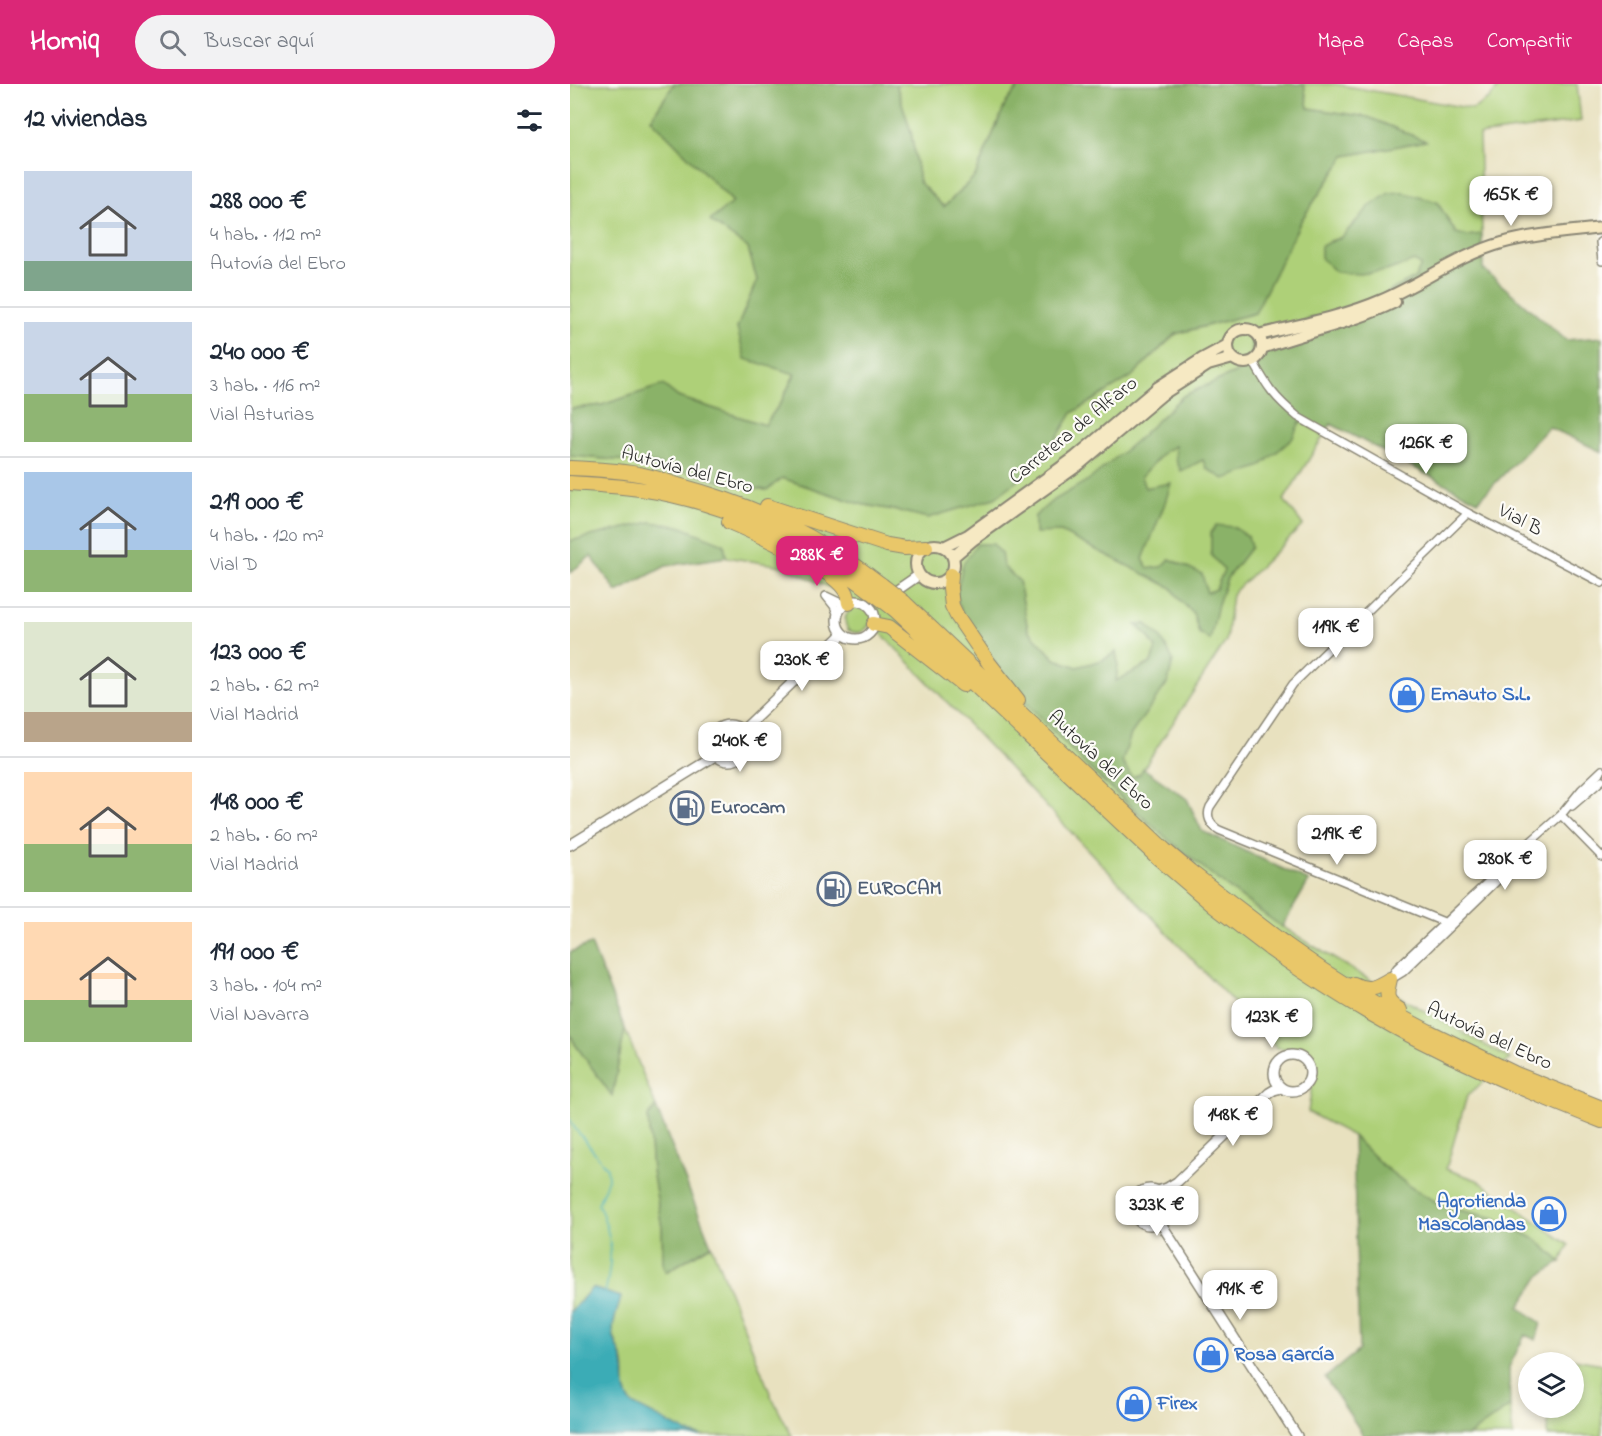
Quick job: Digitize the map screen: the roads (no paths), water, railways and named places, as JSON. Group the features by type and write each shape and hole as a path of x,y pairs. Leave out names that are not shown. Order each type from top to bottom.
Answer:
{"highway":[{"name":"Autovía del Ebro","path":"570,468 640,474 751,508 792,526 857,565 878,589"},
{"path":"640,474 669,477 734,494 887,545 926,548"},
{"name":"Autovía del Ebro","path":"570,483 657,492 748,520 784,536 878,589 899,606 1058,756 1158,858 1215,907 1277,946 1366,1011 1422,1042 1550,1101 1602,1121"},
{"path":"622,487 699,509 811,562 846,591 847,604"},
{"path":"951,575 952,606 957,616 1006,685 1050,735 1058,756"},
{"path":"874,624 889,627 958,680 1013,729 1058,756"},
{"name":"Autovía del Ebro","path":"1277,946 1428,1031 1500,1066 1602,1108"},
{"path":"1277,946 1303,950 1359,987 1368,989 1377,987 1390,980"},
{"path":"1390,980 1387,997 1394,1006 1486,1054 1500,1066"},
{"path":"1477,1068 1497,1083 1602,1127"}],"main road":[{"path":"1258,336 1330,318 1380,301 1465,257 1503,243 1527,238 1602,230"},
{"path":"1262,348 1382,309 1485,252 1530,240 1602,230"},
{"path":"1250,330 1258,336 1262,348 1259,356 1253,361 1243,363 1233,358 1228,345 1232,336 1240,331 1250,330"},
{"name":"Carretera de Alfaro","path":"944,547 968,535 1074,458 1157,388 1228,345"},
{"name":"Carretera de Alfaro","path":"953,557 973,540 1080,464 1163,394 1208,365 1233,358"},
{"path":"940,545 944,547 953,557 954,569 951,575 937,584 923,580 916,568 916,561 921,552 926,548 940,545"}],"street":[{"path":"1602,242 1600,242 1602,261"},
{"name":"Vial B","path":"1253,361 1272,393 1298,417 1468,513 1602,584"},
{"path":"1448,924 1219,830 1213,826 1208,811 1293,684 1468,513"},
{"path":"871,609 919,575"},
{"path":"826,596 847,604 860,602 871,609 874,624 868,634 863,638 851,639 839,628 838,615 826,596"},
{"path":"838,615 847,604"},
{"path":"742,730 843,634"},
{"path":"729,725 742,730 747,744 746,751 741,757 728,762 715,756 710,742 716,730 729,725"},
{"path":"570,845 715,756"},
{"path":"1561,815 1582,789 1602,770"},
{"path":"1390,980 1397,968 1448,924 1561,815 1602,780"},
{"path":"1561,815 1602,857"},
{"path":"1293,1055 1306,1061 1310,1074 1304,1087 1290,1091 1282,1088 1278,1085 1274,1072 1280,1059 1293,1055"},
{"path":"1158,1191 1177,1182 1269,1093 1274,1086 1275,1078"},
{"path":"1269,1093 1282,1088"},
{"path":"1167,1203 1177,1182"},
{"path":"1146,1188 1163,1194 1167,1203 1167,1212 1160,1222 1153,1224 1140,1222 1132,1210 1135,1197 1146,1188"},
{"path":"1160,1222 1297,1436"}],"water":[{"path":"592,1288 621,1297 613,1334 623,1362 626,1393 632,1404 688,1433 702,1436 570,1436 570,1312"}],"waterway":[{"path":"570,1119 607,1168 608,1179 598,1204 607,1226 610,1247 605,1293"}],"place":[{"name":"Emauto S.L.","path":"1407,695"},
{"name":"Eurocam","path":"687,808"},
{"name":"EUROCAM","path":"834,889"},
{"name":"Agrotienda Mascolandas","path":"1549,1214"},
{"name":"Rosa García","path":"1211,1355"},
{"name":"Firex","path":"1134,1404"}]}
